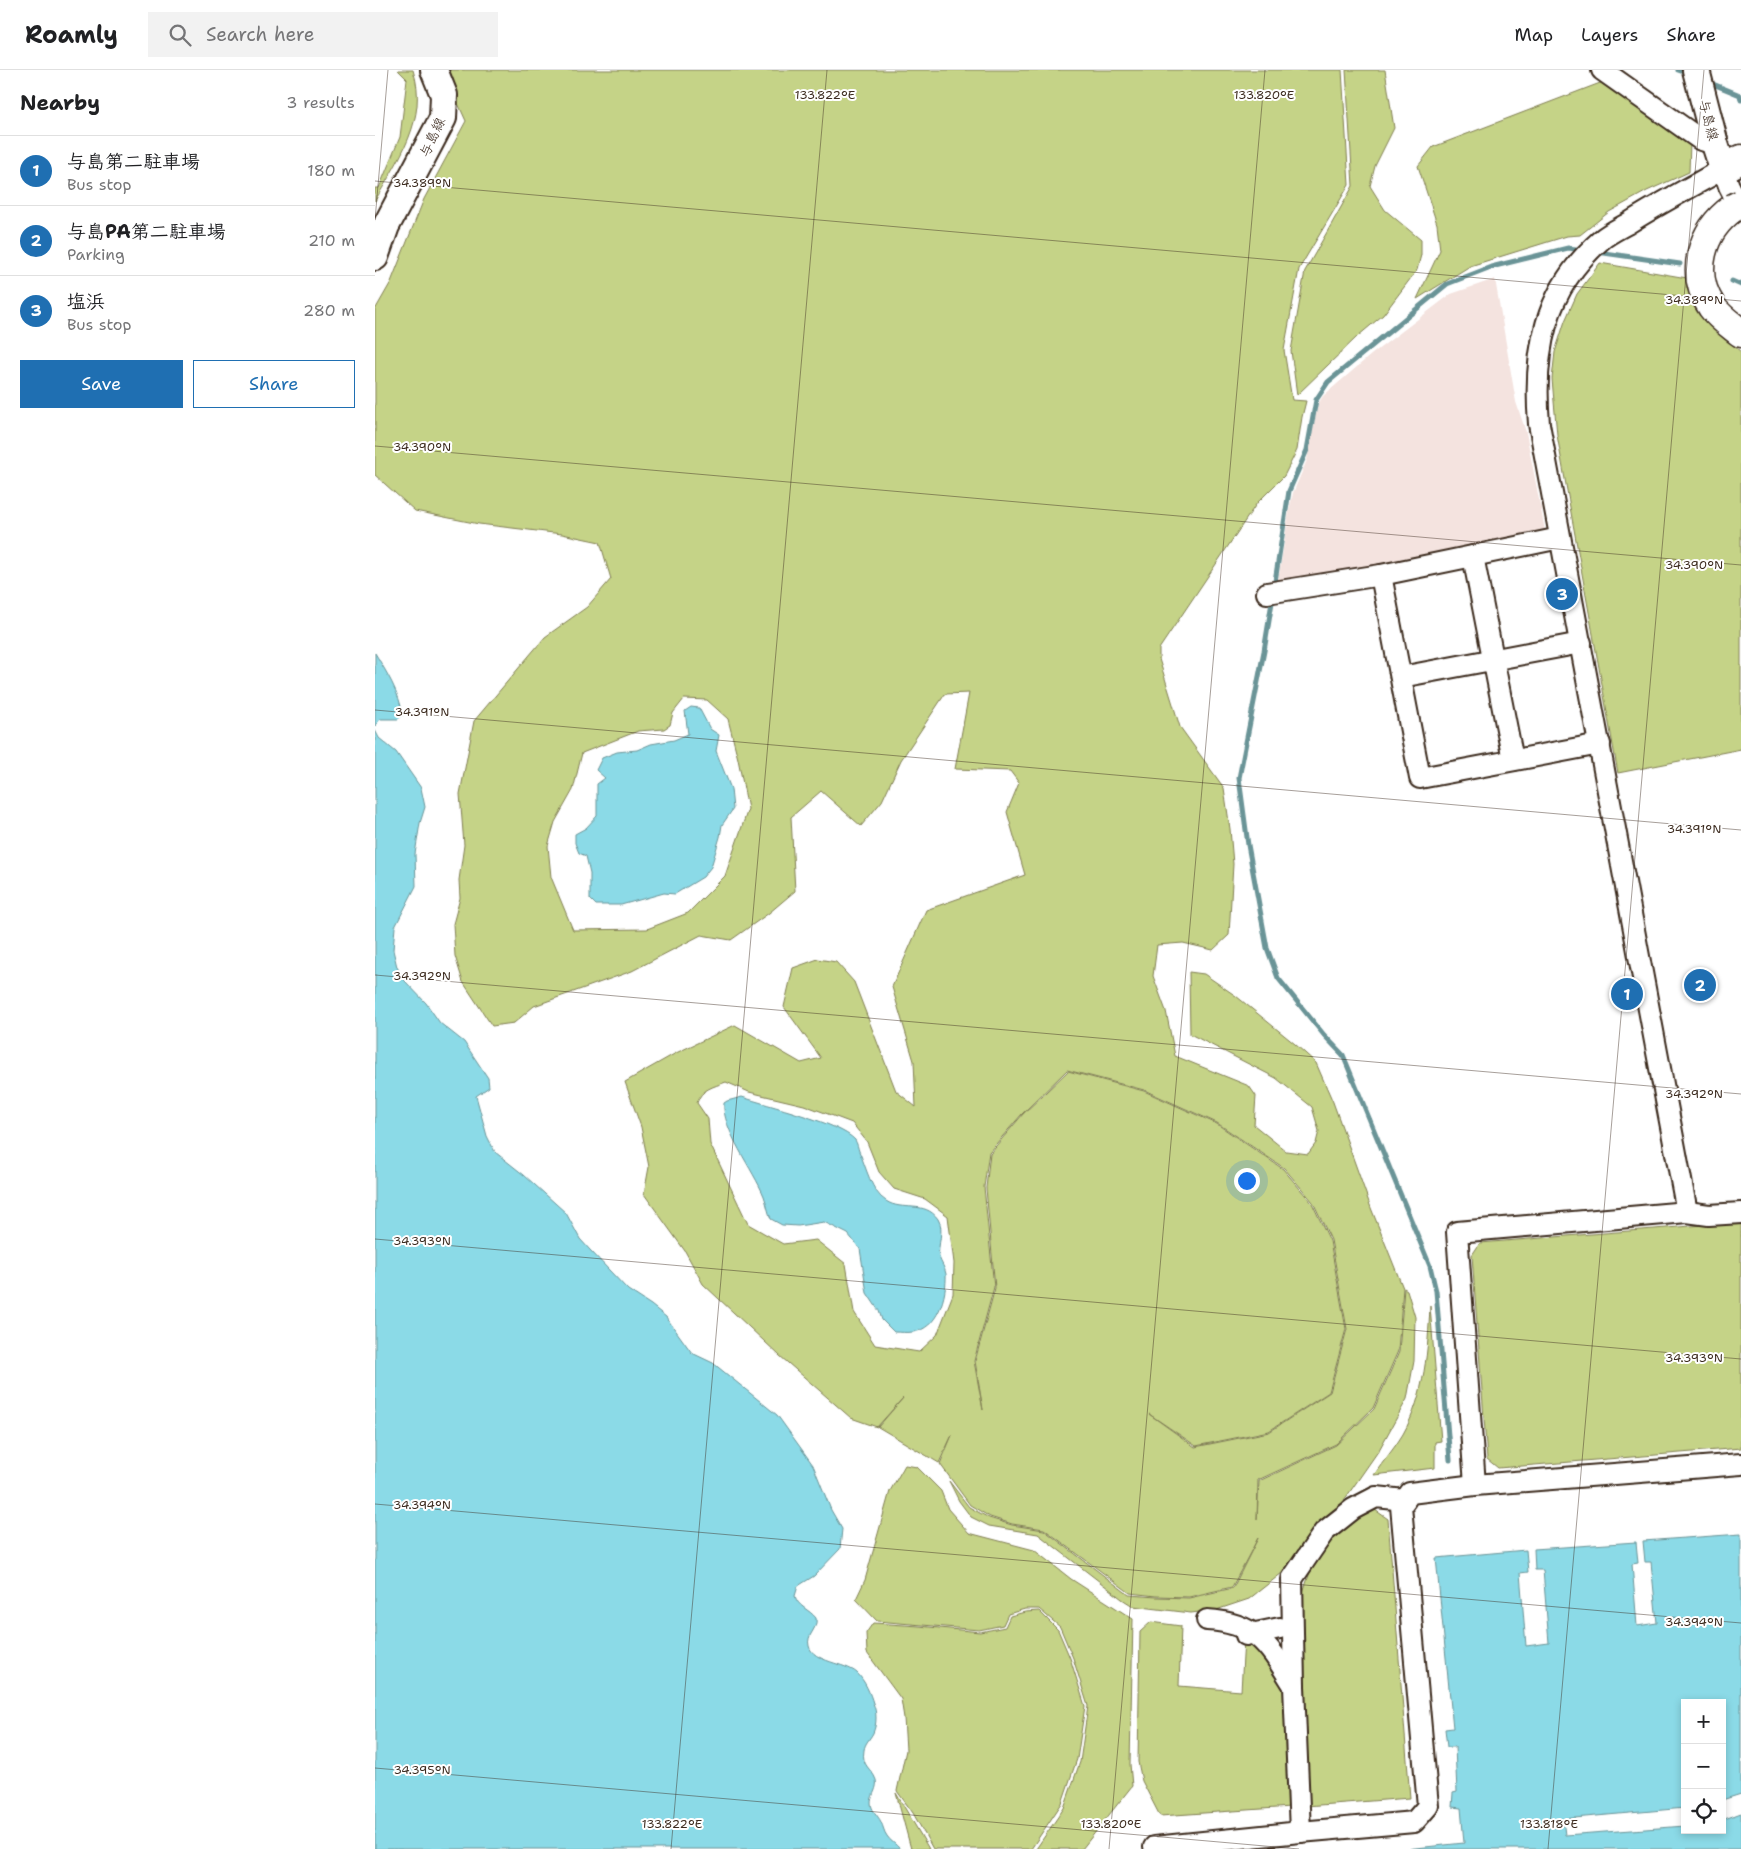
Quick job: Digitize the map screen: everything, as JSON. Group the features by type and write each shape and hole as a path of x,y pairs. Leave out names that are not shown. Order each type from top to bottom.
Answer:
{"highway":[{"path":"1738,207 1714,225 1702,249 1700,264 1701,280 1712,307 1722,318 1741,333"}],"main road":[{"name":"与島線","path":"375,257 386,226 443,118 444,95 434,70"},
{"name":"与島線","path":"1698,76 1715,144 1732,164"}],"street":[{"path":"1601,70 1701,140 1715,144"},
{"path":"1732,164 1729,186 1738,207"},
{"path":"1687,1212 1539,424 1537,369 1543,334 1549,315 1565,284 1584,258 1602,239 1732,164"},
{"path":"1271,593 1381,574 1560,538"},
{"path":"1473,556 1513,760"},
{"path":"1381,574 1419,778 1600,744"},
{"path":"1401,677 1581,643"},
{"path":"1475,1485 1457,1232 1687,1212 1709,1216 1741,1213"},
{"path":"1154,1847 1414,1822 1428,1806 1401,1506 1410,1493 1475,1485 1741,1464"},
{"path":"1300,1832 1294,1686 1293,1579 1324,1532 1353,1509 1376,1497 1405,1500"},
{"path":"1207,1620 1227,1621 1242,1626 1249,1634 1268,1647 1294,1686"},
{"path":"1249,1634 1281,1628"}],"shaded area":[{"path":"1495,279 1516,402 1526,432 1545,530 1277,587 1293,493 1307,460 1318,404 1323,396 1372,354 1451,294"}],"green space":[{"path":"398,70 413,70 417,88 417,105 409,138 375,201 375,188 379,188 400,137 407,79"},
{"path":"445,70 1342,70 1349,185 1299,269 1284,350 1292,400 1306,401 1297,450 1284,476 1257,503 1159,649 1159,659 1180,727 1224,788 1233,864 1229,935 1213,950 1183,943 1157,945 1153,976 1166,1011 1175,1056 1249,1086 1256,1096 1254,1125 1286,1151 1308,1154 1316,1143 1319,1131 1312,1107 1276,1078 1190,1034 1189,972 1204,974 1236,996 1316,1063 1333,1102 1371,1208 1403,1288 1398,1351 1373,1408 1336,1444 1258,1480 1257,1520 1259,1481 1336,1445 1374,1409 1399,1352 1404,1288 1407,1290 1415,1317 1414,1361 1407,1399 1379,1450 1340,1506 1326,1518 1282,1573 1249,1599 1216,1610 1191,1613 1133,1606 1038,1534 989,1526 971,1517 959,1501 949,1481 969,1507 989,1518 1012,1525 1044,1530 1129,1595 1156,1597 1189,1598 1233,1588 1258,1538 1232,1587 1189,1597 1156,1596 1130,1593 1044,1529 1012,1524 990,1517 970,1505 940,1464 952,1435 939,1463 878,1427 903,1398 877,1427 851,1418 780,1356 703,1284 685,1251 644,1194 649,1167 641,1127 625,1082 676,1053 735,1025 801,1063 821,1058 784,1007 793,968 818,959 836,962 854,982 896,1091 916,1107 914,1061 892,987 926,910 1025,875 1007,812 1019,783 1010,771 955,769 969,693 945,694 901,760 882,801 861,826 821,791 791,817 795,891 769,913 731,940 701,935 632,971 534,1006 514,1023 492,1026 463,982 455,956 453,924 460,898 459,880 464,845 460,794 474,721 545,637 587,607 611,579 600,542 562,534 479,524 415,511 375,475 375,310 391,282 424,199 466,121","holes":["684,699 707,700 728,719 738,759 748,809 725,876 688,913 647,929 573,930 551,877 548,846 555,822 573,790 582,753 638,731 664,729 670,725 673,713","1067,1070 1144,1090 1217,1123 1284,1168 1313,1202 1331,1240 1347,1329 1330,1392 1269,1432 1195,1447 1149,1414 1196,1446 1269,1431 1329,1392 1346,1329 1330,1241 1312,1203 1283,1169 1217,1124 1144,1091 1068,1071 1023,1114 990,1153 986,1188 995,1288 975,1361 983,1410 974,1361 994,1287 984,1187 989,1152 1022,1114","726,1082 749,1092 804,1105 852,1123 867,1142 879,1172 894,1189 925,1199 948,1216 954,1263 953,1294 937,1335 919,1352 875,1345 854,1312 846,1264 816,1240 783,1244 748,1224 710,1144 708,1119 697,1103 701,1095 712,1087"]},
{"path":"1346,70 1385,70 1394,128 1375,166 1370,186 1385,210 1421,240 1421,255 1417,270 1383,315 1358,336 1297,395 1291,351 1305,271 1353,186"},
{"path":"1608,80 1690,142 1689,172 1647,191 1609,212 1580,235 1567,236 1470,266 1417,299 1440,250 1437,224 1418,166 1433,147"},
{"path":"1600,263 1687,278 1716,330 1741,352 1741,749 1618,773 1557,435 1552,379 1555,352 1565,321 1577,294"},
{"path":"1741,1222 1741,1448 1498,1468 1487,1459 1472,1255 1480,1243"},
{"path":"1430,1306 1441,1441 1435,1442 1435,1468 1374,1475 1403,1434 1416,1404 1424,1372"},
{"path":"905,1465 917,1467 941,1491 948,1509 969,1533 1034,1550 1071,1579 1133,1619 1130,1764 1132,1786 1082,1849 1036,1849 1064,1808 1080,1762 1088,1706 1073,1658 1060,1627 1039,1609 1025,1609 1008,1614 1003,1625 979,1630 877,1621 856,1599 865,1580 890,1491"},
{"path":"1374,1504 1375,1510 1388,1519 1410,1798 1306,1806 1302,1595 1314,1561 1329,1535"},
{"path":"1039,1611 1058,1630 1070,1658 1085,1706 1077,1759 1062,1803 1031,1849 933,1849 913,1813 897,1791 906,1750 901,1699 867,1653 866,1633 873,1623 980,1632 1005,1627 1010,1616"},
{"path":"1151,1622 1181,1626 1179,1686 1241,1691 1244,1639 1255,1640 1286,1687 1291,1807 1160,1816 1142,1781 1138,1762 1140,1632"},
{"path":"896,1793 929,1849 911,1849"}],"water":[{"path":"375,653 396,691 403,715 398,719 380,719 375,726"},
{"path":"691,707 699,708 710,729 719,735 716,751 731,789 733,809 722,825 711,867 703,877 675,894 664,893 621,905 596,905 590,899 590,873 586,856 579,853 575,843 575,834 586,828 597,816 597,784 605,778 596,770 602,758 617,752 637,750 651,744 674,740 688,734 685,711"},
{"path":"375,730 379,738 396,752 421,788 425,807 420,823 415,854 416,886 395,927 393,950 397,967 405,981 426,1003 440,1023 464,1042 488,1078 489,1087 476,1096 487,1136 495,1152 566,1213 580,1239 628,1290 666,1317 692,1353 713,1363 777,1415 813,1465 831,1510 842,1529 840,1549 814,1576 798,1586 795,1596 796,1600 816,1618 815,1626 809,1638 809,1646 812,1651 823,1659 857,1673 869,1691 876,1714 876,1722 873,1733 866,1743 863,1756 865,1764 876,1780 871,1805 885,1833 900,1849 375,1849"},
{"path":"742,1097 819,1121 847,1134 856,1141 869,1178 876,1192 881,1197 899,1206 927,1210 938,1219 941,1228 939,1257 946,1274 946,1283 943,1301 935,1318 929,1325 922,1330 913,1332 894,1332 882,1320 879,1311 867,1293 860,1249 848,1234 824,1222 798,1226 782,1225 771,1219 764,1196 739,1150 724,1113 724,1103"},
{"path":"1741,1534 1741,1794 1726,1799 1726,1699 1681,1699 1681,1808 1563,1819 1565,1835 1681,1826 1681,1834 1726,1834 1726,1819 1741,1813 1741,1849 1406,1849 1464,1843 1461,1808 1452,1807 1453,1793 1457,1792 1455,1747 1447,1747 1445,1729 1453,1728 1436,1558 1526,1550 1528,1572 1520,1573 1526,1646 1549,1643 1543,1570 1535,1570 1534,1549 1636,1542 1638,1563 1632,1564 1637,1626 1657,1623 1651,1562 1645,1562 1643,1541"}],"waterway":[{"path":"1678,70 1689,74"},
{"path":"1708,82 1740,95 1741,100"},
{"path":"1274,588 1289,491 1307,450 1316,400 1328,382 1447,284 1491,267 1568,248 1584,250"},
{"path":"1597,252 1680,264"},
{"path":"1732,281 1741,285"},
{"path":"1273,596 1239,778 1248,845 1267,948 1278,978 1324,1035 1343,1055 1430,1266 1436,1291 1450,1460"}],"place":[{"name":"塩浜","path":"1562,594"},
{"name":"与島PA第二駐車場","path":"1700,985"},
{"name":"与島第二駐車場","path":"1627,994"}]}
